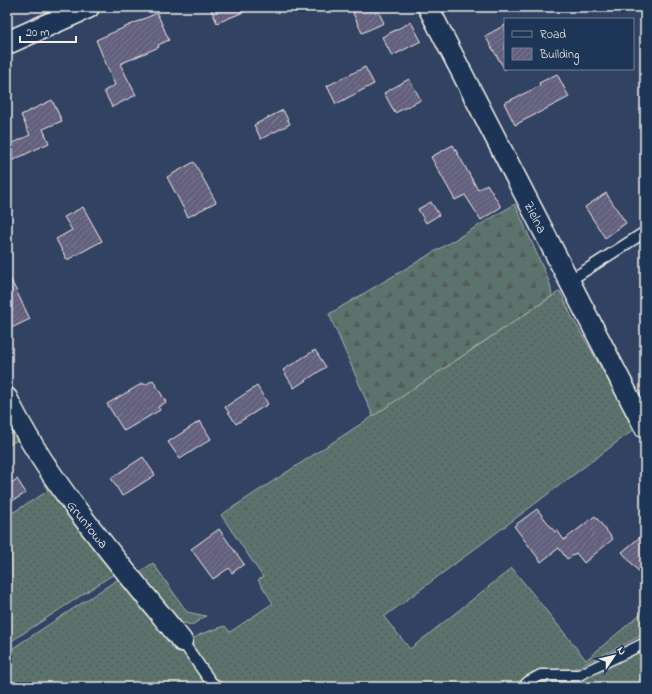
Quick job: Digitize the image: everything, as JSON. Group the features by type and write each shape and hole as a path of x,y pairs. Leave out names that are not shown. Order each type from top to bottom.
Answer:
{"street":[{"path":"7,43 88,7"},
{"name":"Zielna","path":"428,7 569,281 639,401 645,428"},
{"name":"Gruntowa","path":"7,398 32,446 63,492 182,641"}],"lane":[{"path":"569,281 645,232"},
{"path":"182,641 211,682 217,687"},
{"path":"522,687 541,675 579,675 645,643"}],"green space":[{"path":"515,204 550,284 552,296 373,416 329,314"},
{"path":"560,291 572,317 636,428 384,617 410,649 512,568 586,660 645,610 645,634 572,670 532,672 515,687 7,687 7,652 120,578 178,648 201,634 225,626 230,632 273,603 258,580 263,577 221,515"},
{"path":"7,416 19,439 7,446"},
{"path":"48,481 117,572 7,644 7,516 48,491 44,484"},
{"path":"153,563 187,612 206,616 192,625 176,621 138,573"},
{"path":"645,649 645,687 532,687 547,681 568,682 583,678 627,656"}],"building":[{"path":"210,7 256,7 217,23"},
{"path":"367,7 376,7 384,23 362,33 353,13"},
{"path":"157,13 169,40 158,45 159,47 120,64 136,95 112,107 104,91 115,85 96,40"},
{"path":"411,22 421,41 392,56 382,37"},
{"path":"504,26 504,68 485,36"},
{"path":"365,67 374,84 336,104 327,86"},
{"path":"557,74 569,97 515,125 504,103 540,86 539,83"},
{"path":"409,79 421,100 395,113 384,93"},
{"path":"52,100 62,121 43,129 49,143 7,163 7,146 30,135 21,115"},
{"path":"283,110 290,124 261,139 254,125"},
{"path":"453,145 478,190 487,184 501,207 481,220 465,195 455,200 431,157"},
{"path":"194,162 216,202 188,217 167,177"},
{"path":"606,193 626,223 605,238 585,207"},
{"path":"431,202 439,215 426,223 418,209"},
{"path":"83,207 102,241 67,260 56,239 72,230 64,217"},
{"path":"7,272 30,319 7,330"},
{"path":"315,350 326,367 294,388 283,370"},
{"path":"153,380 166,402 158,407 160,410 124,431 107,404 143,383 145,385"},
{"path":"257,386 268,404 236,424 225,407"},
{"path":"200,421 211,439 180,459 168,442"},
{"path":"143,457 155,475 122,496 111,478"},
{"path":"17,479 26,493 7,504 7,486"},
{"path":"537,509 555,532 557,530 564,540 595,516 613,539 584,563 576,553 567,559 559,548 541,562 514,526"},
{"path":"219,529 244,564 232,573 229,568 213,579 191,549"},
{"path":"645,533 645,579 622,552"}]}
